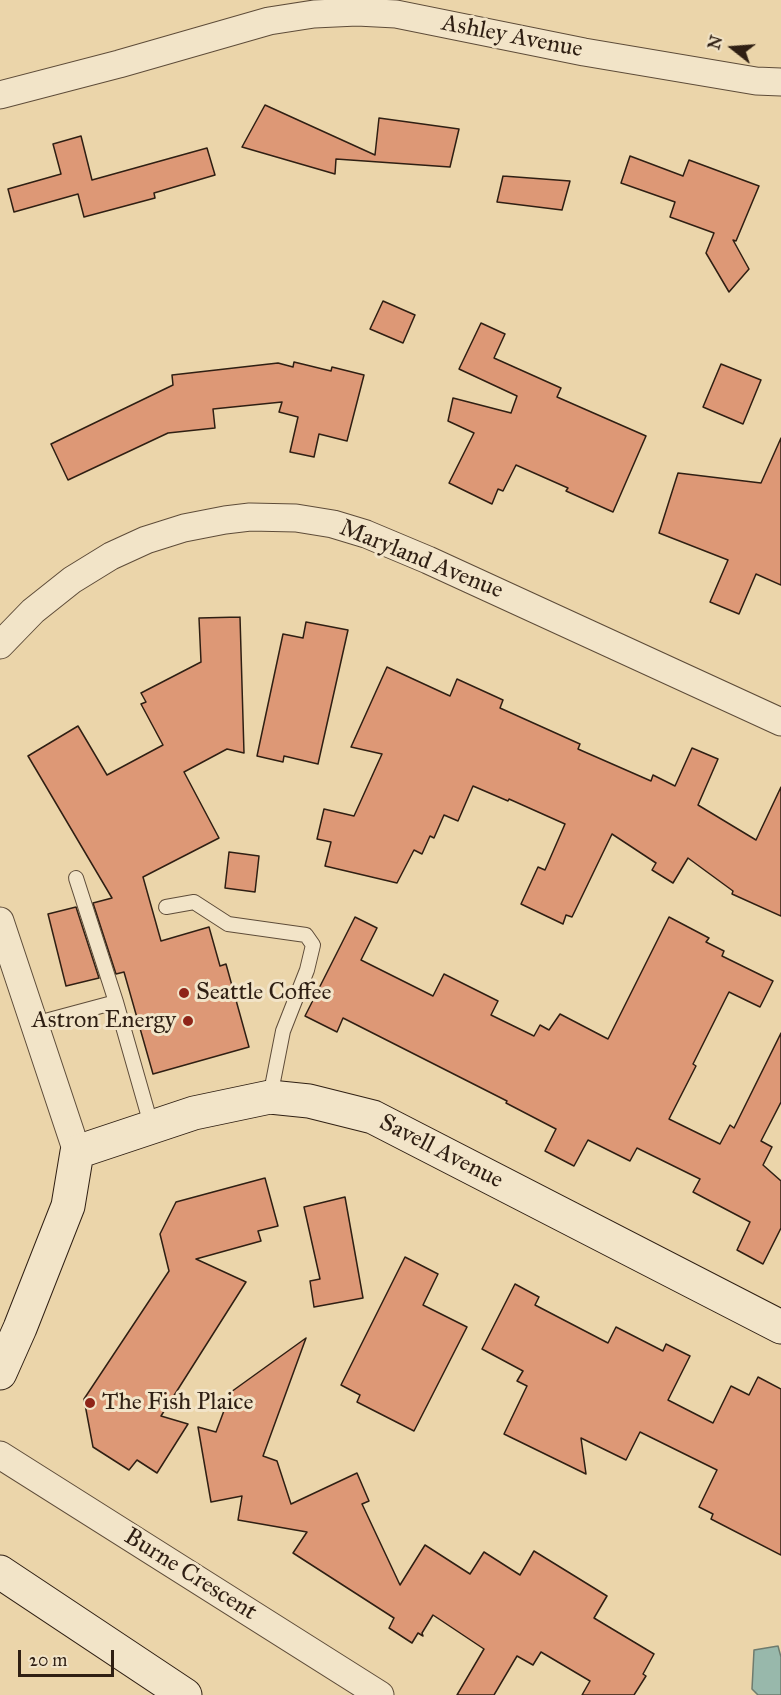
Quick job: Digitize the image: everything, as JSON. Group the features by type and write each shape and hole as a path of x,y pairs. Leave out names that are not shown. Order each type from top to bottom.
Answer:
{"street":[{"name":"Ashley Avenue","path":"0,95 269,21 314,14 357,12 396,14 584,52 723,76 781,82"},
{"name":"Maryland Avenue","path":"0,645 33,611 72,580 111,556 146,540 184,528 225,520 250,517 296,518 333,524 366,534 498,591 781,722"},
{"path":"0,921 77,1152 68,1206 0,1373"},
{"name":"Savell Avenue","path":"77,1152 195,1113 270,1097 309,1101 373,1118 781,1327"},
{"name":"Burne Crescent","path":"0,1455 380,1695"},
{"path":"0,1572 184,1695"}],"lane":[{"path":"76,878 116,1002 152,1128"},
{"path":"166,907 194,902 228,924 306,935 313,945 307,970 283,1030 270,1097"},
{"path":"34,1024 116,1002"}],"shaded area":[{"path":"778,1646 781,1657 781,1695 758,1695 752,1689 754,1650"}],"building":[{"path":"265,105 375,155 379,118 459,129 450,167 336,159 335,174 242,147"},
{"path":"81,136 92,180 207,148 215,175 154,193 155,198 84,217 78,194 14,212 8,189 61,174 53,144"},
{"path":"630,156 683,176 689,160 759,186 736,241 733,240 749,269 729,292 706,253 714,233 670,217 675,202 621,183"},
{"path":"503,176 570,181 562,210 497,202"},
{"path":"383,301 415,315 403,343 370,329"},
{"path":"481,323 505,334 494,358 561,388 557,397 646,436 613,512 566,491 568,488 516,465 503,491 498,489 492,504 449,483 474,433 448,421 453,398 511,413 517,396 459,369"},
{"path":"294,362 331,371 332,367 364,375 347,441 319,434 314,457 290,452 298,417 279,412 282,402 213,409 215,428 168,433 68,480 51,444 173,385 172,375 278,363 293,367"},
{"path":"721,364 761,380 743,424 703,407"},
{"path":"781,438 781,585 756,574 739,614 710,602 728,560 659,533 678,473 761,483"},
{"path":"240,617 244,753 227,749 184,772 219,838 143,877 161,941 209,927 220,966 226,964 249,1047 153,1074 124,972 116,974 93,903 112,898 28,756 78,726 107,775 163,745 141,704 146,702 141,693 201,662 199,618"},
{"path":"306,622 348,630 318,764 284,756 283,762 257,756 283,634 303,638"},
{"path":"387,667 450,696 457,679 503,700 500,708 580,744 578,749 651,781 653,775 675,786 692,748 718,759 698,805 756,840 781,787 781,916 732,894 733,891 688,858 673,883 652,870 656,863 612,834 572,917 566,915 563,924 521,904 538,867 545,870 565,824 473,786 458,821 444,815 434,838 430,836 422,854 414,850 397,883 325,866 331,842 317,839 324,809 354,816 382,754 351,747"},
{"path":"229,852 259,856 255,892 225,888"},
{"path":"76,907 99,978 66,986 48,914"},
{"path":"355,917 377,928 361,960 433,996 444,974 498,1001 491,1015 534,1036 540,1025 549,1030 560,1014 608,1039 669,917 709,938 706,942 724,951 722,956 773,981 760,1007 729,992 669,1119 720,1144 730,1125 734,1128 781,1033 781,1102 761,1141 772,1147 763,1165 781,1181 781,1228 763,1264 737,1250 750,1222 693,1192 700,1179 637,1148 630,1161 588,1140 574,1166 545,1151 556,1129 506,1103 507,1101 343,1018 337,1032 305,1016"},
{"path":"265,1178 278,1226 258,1231 261,1241 196,1259 246,1282 161,1416 188,1424 157,1473 137,1460 129,1470 93,1447 84,1399 169,1271 160,1234 176,1202"},
{"path":"345,1197 363,1298 314,1307 310,1281 320,1279 304,1207"},
{"path":"405,1257 438,1274 423,1305 467,1327 414,1431 357,1402 360,1395 341,1385"},
{"path":"515,1284 539,1297 535,1305 608,1343 616,1327 663,1351 666,1344 690,1356 668,1400 713,1423 731,1386 749,1395 758,1377 781,1389 781,1555 711,1519 713,1514 699,1507 717,1470 640,1432 626,1460 581,1438 586,1474 504,1434 527,1386 517,1381 523,1371 482,1349"},
{"path":"306,1338 263,1456 277,1461 291,1504 357,1473 369,1501 362,1504 400,1585 425,1545 470,1574 484,1552 520,1575 534,1551 607,1596 594,1618 654,1654 643,1674 646,1676 634,1695 582,1695 590,1681 541,1652 533,1665 517,1656 494,1695 457,1695 484,1649 433,1615 422,1633 423,1636 418,1633 412,1643 389,1628 394,1618 293,1553 307,1532 238,1520 242,1496 211,1502 198,1427 216,1432 231,1392"}],"place":[{"name":"Seattle Coffee","path":"184,993"},
{"name":"Astron Energy","path":"188,1021"},
{"name":"The Fish Plaice","path":"90,1403"}]}
